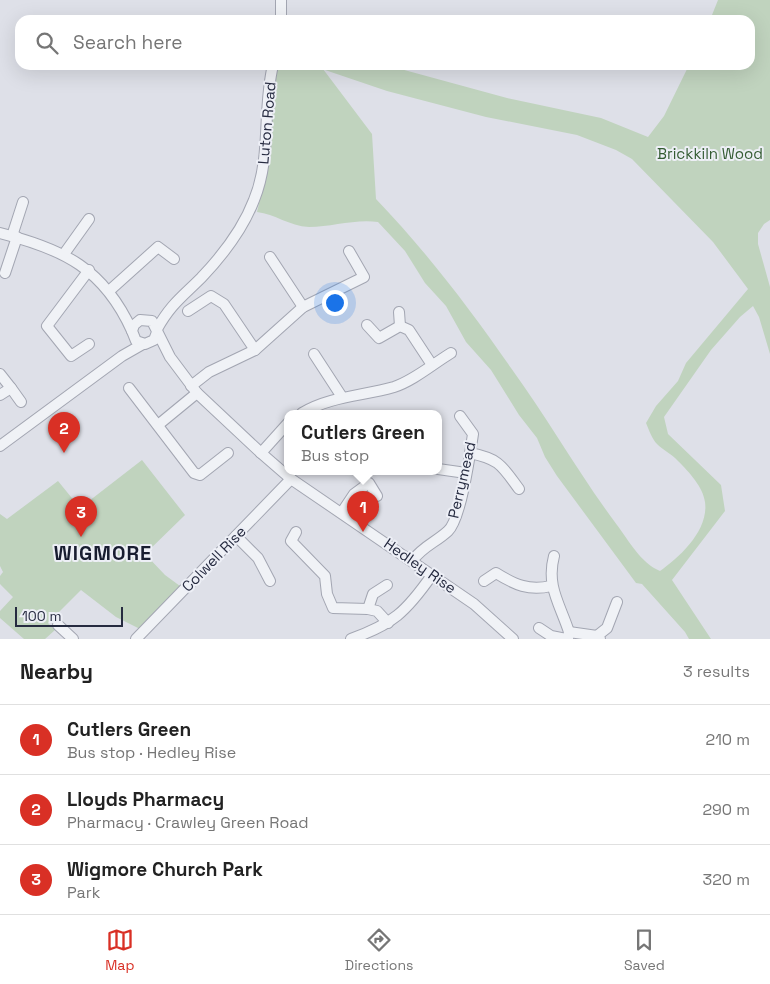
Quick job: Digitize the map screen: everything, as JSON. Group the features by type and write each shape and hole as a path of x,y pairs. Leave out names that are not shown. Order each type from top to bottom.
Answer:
{"street":[{"path":"281,0 282,15"},
{"name":"Luton Road","path":"169,308 225,251 250,210 264,165 267,99 273,70"},
{"path":"6,272 23,202"},
{"path":"64,254 89,219"},
{"path":"0,233 64,254 88,270 109,291 121,308 136,341 145,344"},
{"path":"109,291 158,247 174,259"},
{"path":"158,425 209,372 256,350 303,307 364,277 349,251"},
{"path":"270,257 303,307"},
{"path":"88,270 47,326 71,356 89,344"},
{"path":"188,311 211,296 224,304 256,350"},
{"path":"121,308 152,321 157,331"},
{"path":"122,356 134,325 169,308"},
{"path":"0,446 122,356 154,340 169,308"},
{"path":"399,312 400,326"},
{"path":"367,324 379,338 400,326"},
{"path":"400,326 409,330 432,365"},
{"name":"Hedley Rise","path":"157,331 170,357 194,389 284,473"},
{"name":"Hedley Rise","path":"145,344 170,357"},
{"path":"307,410 317,404 342,397 396,386 451,353"},
{"path":"314,354 342,397"},
{"path":"0,374 21,402"},
{"path":"0,395 11,388"},
{"path":"129,388 194,473 200,474 228,452"},
{"name":"Perrymead","path":"412,561 421,549 449,530 457,515 473,434 460,416"},
{"path":"261,453 284,427"},
{"path":"470,453 491,457 503,466 519,489"},
{"path":"442,469 466,472"},
{"name":"Hedley Rise","path":"286,475 474,604 512,639"},
{"name":"Colwell Rise","path":"136,639 291,479"},
{"path":"342,512 354,494 369,483 378,496"},
{"path":"296,532 290,541 325,576 327,594 333,608 377,611 388,623"},
{"path":"236,536 258,558 270,581"},
{"path":"554,556 550,571 551,586 568,637"},
{"path":"484,581 496,573 514,584 536,589 551,586"},
{"path":"351,639 388,623 404,612 432,575"},
{"path":"368,609 373,594 387,585"},
{"path":"539,628 551,636 598,638 607,628 617,602"},
{"path":"58,625 73,639"}],"green space":[{"name":"Brickkiln Wood","path":"718,0 770,0 770,220 764,224 758,233 758,244 770,287 770,354 759,317 753,306 740,317 711,350 664,417 668,434 721,485 725,511 672,580 711,639 689,639 685,632 642,584 636,583 557,476 545,457 537,438 519,415 491,370 466,342 446,306 425,283 405,251 378,222 369,221 309,227 295,225 257,212 266,174 270,104 276,70 324,70 372,134 376,199 430,260 480,324 631,544 647,563 660,571 692,542 702,523 705,502 704,496 695,480 676,459 655,442 646,423 656,406 678,381 686,363 748,289 713,242 632,159 616,150 577,135 486,117 387,91 325,70 404,70 507,98 601,118 648,137 664,116 687,70 755,70 755,15 712,15"},
{"path":"142,460 185,515 145,554 165,575 180,586 140,629 116,617 81,590 48,623 55,630 45,639 24,639 0,618 0,611 13,597 0,584 0,576 3,572 0,566 0,514 7,519 58,481 80,508"}],"place":[{"name":"Lloyds Pharmacy","path":"64,453"},
{"name":"Cutlers Green","path":"363,532"},
{"name":"Wigmore Church Park","path":"81,537"}],"district":[{"name":"WIGMORE","path":"103,553"}]}
